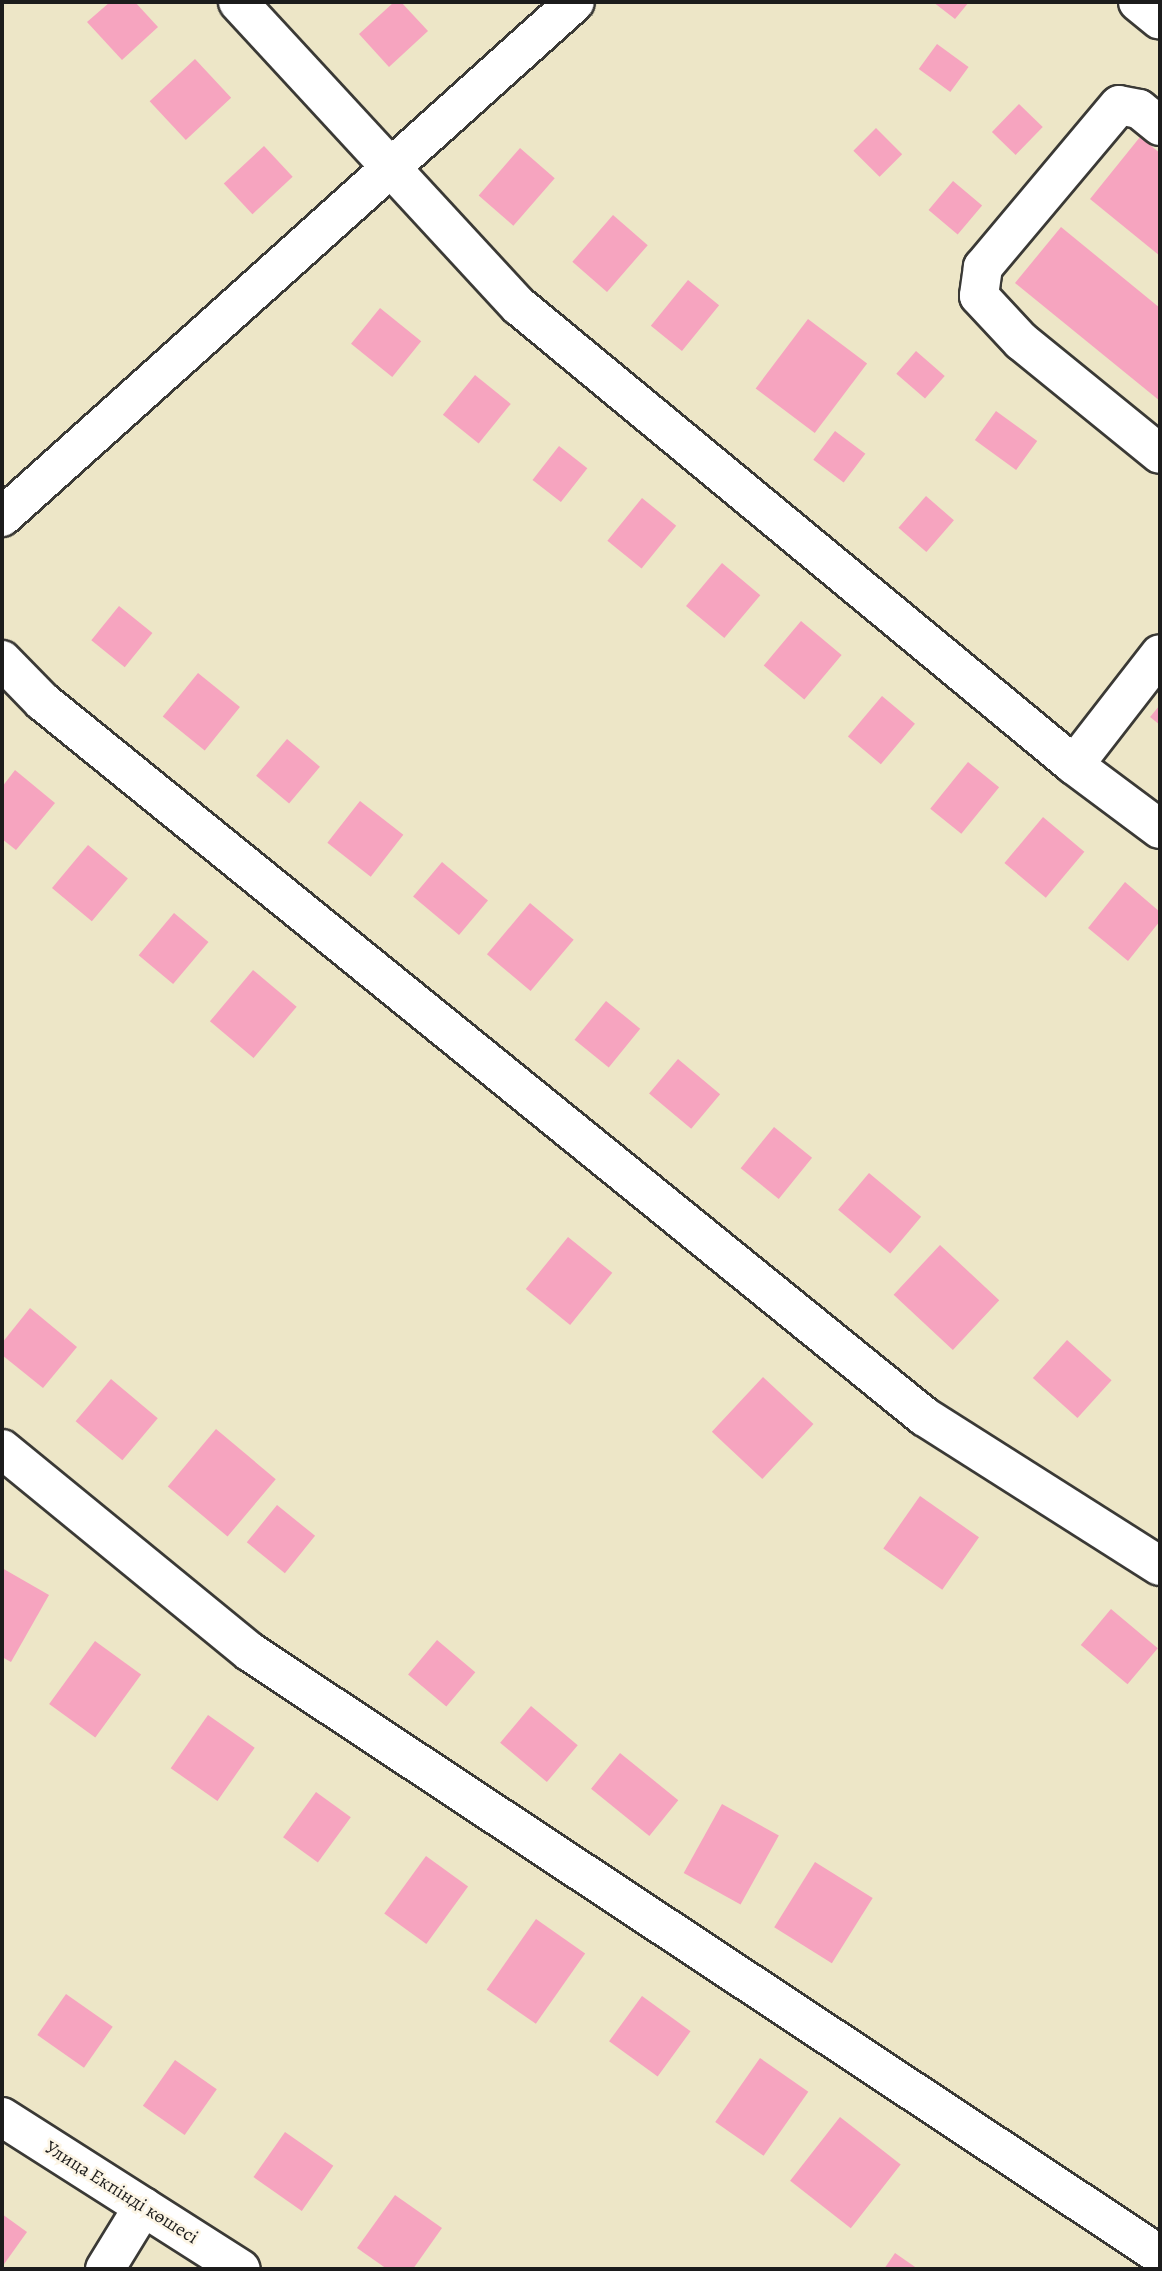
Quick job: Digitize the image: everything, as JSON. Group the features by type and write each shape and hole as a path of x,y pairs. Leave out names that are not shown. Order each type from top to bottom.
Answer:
{"street":[{"path":"238,2 389,169 519,306 1074,765 1160,829"},
{"path":"2,517 575,2"},
{"path":"1138,2 1160,20"},
{"path":"1160,126 1139,109 1119,105 983,267 979,296 1021,341 1160,454"},
{"path":"1074,765 1160,654"},
{"path":"2,660 42,701 925,1417 1160,1566"},
{"path":"2,1448 250,1651 1160,2255"},
{"name":"Улица Екпінді көшесі","path":"2,2117 241,2269"},
{"path":"105,2269 144,2207"}],"building":[{"path":"110,2 135,2 158,27 122,60 87,22"},
{"path":"394,2 401,2 428,31 389,67 359,34"},
{"path":"933,2 969,2 955,19"},
{"path":"937,44 969,67 950,92 919,69"},
{"path":"195,59 231,98 186,140 150,101"},
{"path":"1019,104 1043,127 1016,155 992,132"},
{"path":"876,128 902,154 880,177 853,151"},
{"path":"1140,137 1160,153 1160,256 1090,199"},
{"path":"264,146 293,177 252,214 224,184"},
{"path":"520,148 555,178 513,226 479,196"},
{"path":"953,181 982,205 958,235 929,210"},
{"path":"613,215 648,245 607,292 572,262"},
{"path":"1061,227 1160,308 1160,401 1015,283"},
{"path":"688,280 719,305 682,351 651,326"},
{"path":"380,308 421,341 392,377 351,344"},
{"path":"808,319 867,364 815,433 756,388"},
{"path":"916,351 945,376 925,399 896,374"},
{"path":"475,375 511,404 479,444 443,415"},
{"path":"996,411 1037,441 1016,470 975,440"},
{"path":"835,431 865,454 844,483 813,460"},
{"path":"559,446 587,468 561,502 533,480"},
{"path":"926,496 954,520 926,552 898,528"},
{"path":"642,498 676,526 642,568 607,541"},
{"path":"722,563 760,595 724,638 686,606"},
{"path":"119,606 152,633 125,667 91,640"},
{"path":"801,621 842,655 804,699 764,665"},
{"path":"198,673 240,707 205,751 163,717"},
{"path":"882,696 915,724 881,764 848,737"},
{"path":"1160,705 1160,725 1150,717"},
{"path":"287,739 320,767 289,803 256,776"},
{"path":"968,762 999,787 961,834 930,809"},
{"path":"15,770 55,803 16,850 2,839 2,787"},
{"path":"360,801 403,835 371,877 327,843"},
{"path":"1043,817 1084,852 1046,898 1004,863"},
{"path":"88,845 128,878 92,921 52,888"},
{"path":"442,862 488,901 459,935 413,896"},
{"path":"1125,882 1160,912 1160,921 1128,961 1088,928"},
{"path":"530,903 574,940 531,991 487,954"},
{"path":"174,913 208,942 173,984 139,955"},
{"path":"253,970 297,1007 254,1058 210,1021"},
{"path":"606,1001 640,1029 609,1068 575,1040"},
{"path":"678,1059 720,1094 691,1129 649,1093"},
{"path":"774,1127 812,1158 779,1199 741,1168"},
{"path":"869,1173 921,1217 890,1253 838,1210"},
{"path":"568,1237 612,1273 570,1325 526,1289"},
{"path":"940,1245 999,1300 953,1350 894,1295"},
{"path":"30,1308 77,1347 43,1388 2,1355 2,1343"},
{"path":"1067,1340 1112,1380 1077,1418 1033,1378"},
{"path":"763,1377 813,1424 762,1479 712,1432"},
{"path":"111,1379 158,1418 122,1460 76,1421"},
{"path":"216,1429 276,1479 228,1537 168,1486"},
{"path":"920,1496 979,1537 942,1590 883,1548"},
{"path":"277,1505 315,1536 285,1573 247,1542"},
{"path":"2,1568 49,1595 11,1662 2,1657"},
{"path":"1111,1609 1158,1648 1128,1684 1081,1645"},
{"path":"437,1640 475,1672 446,1707 408,1674"},
{"path":"95,1641 141,1675 95,1738 49,1704"},
{"path":"531,1706 578,1745 547,1782 500,1743"},
{"path":"208,1715 255,1748 217,1801 171,1768"},
{"path":"620,1753 678,1800 649,1836 591,1789"},
{"path":"316,1792 351,1817 318,1863 283,1837"},
{"path":"722,1804 779,1836 741,1905 684,1873"},
{"path":"426,1856 468,1887 426,1944 384,1913"},
{"path":"815,1862 873,1898 832,1963 774,1927"},
{"path":"536,1919 585,1953 536,2024 487,1989"},
{"path":"66,1994 113,2027 84,2068 37,2035"},
{"path":"642,1996 691,2031 658,2077 609,2041"},
{"path":"760,2058 808,2092 764,2156 715,2122"},
{"path":"175,2060 217,2089 185,2135 143,2106"},
{"path":"840,2117 901,2164 851,2228 790,2181"},
{"path":"285,2132 333,2166 302,2211 253,2177"},
{"path":"395,2195 442,2228 413,2269 387,2269 357,2248"},
{"path":"2,2214 27,2232 2,2267"},
{"path":"895,2253 918,2269 884,2269"}]}
